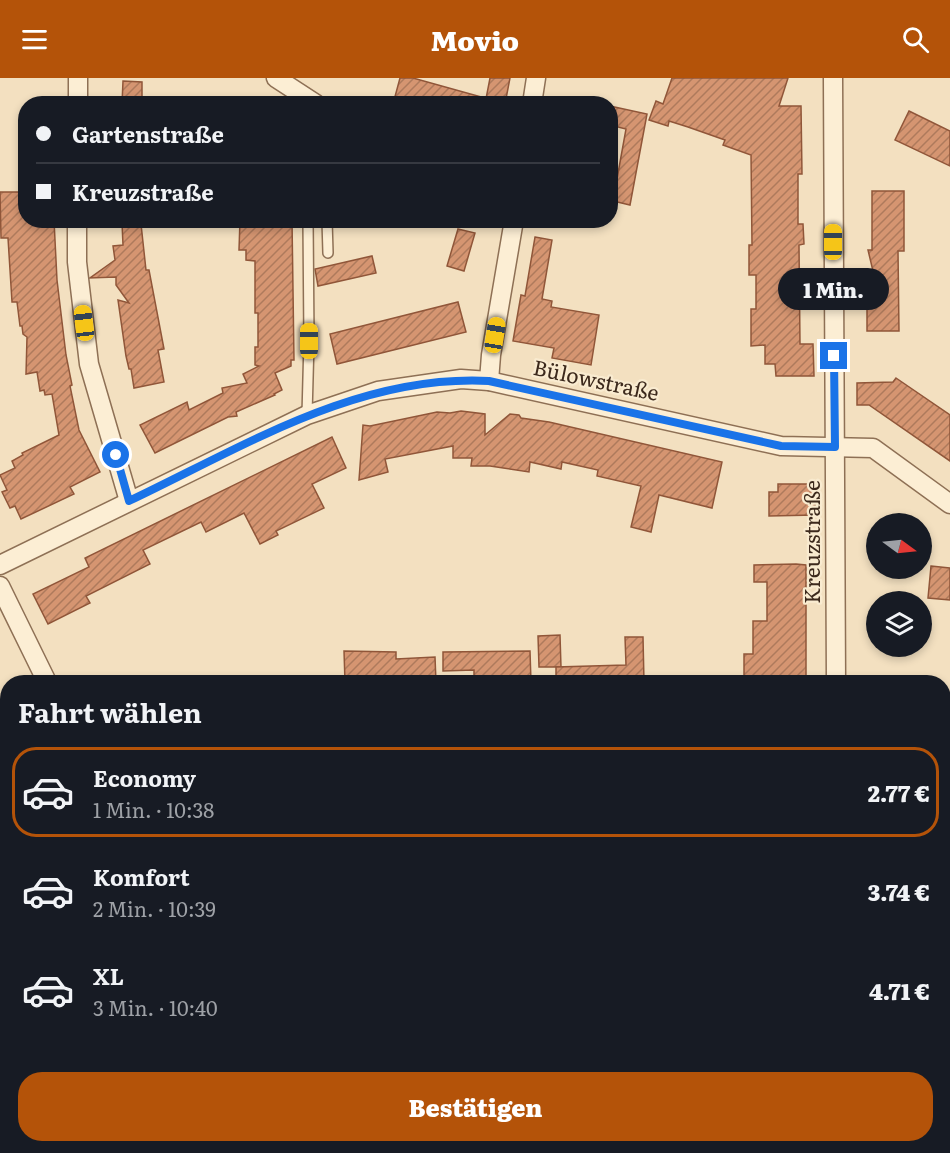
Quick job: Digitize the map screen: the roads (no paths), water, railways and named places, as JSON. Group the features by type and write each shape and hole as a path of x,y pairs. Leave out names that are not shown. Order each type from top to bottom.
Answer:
{"street":[{"path":"78,78 78,96"},
{"path":"276,78 304,96"},
{"path":"533,96 536,78"},
{"name":"Kreuzstraße","path":"833,78 836,675"},
{"path":"77,228 77,262 89,364 129,501"},
{"path":"489,381 491,356 513,228"},
{"name":"Bülowstraße","path":"0,565 307,415 378,391 461,379 489,381 781,446 873,448 950,504"},
{"path":"0,586 44,675"}],"lane":[{"path":"307,415 308,228"},
{"path":"327,228 328,253"}]}
